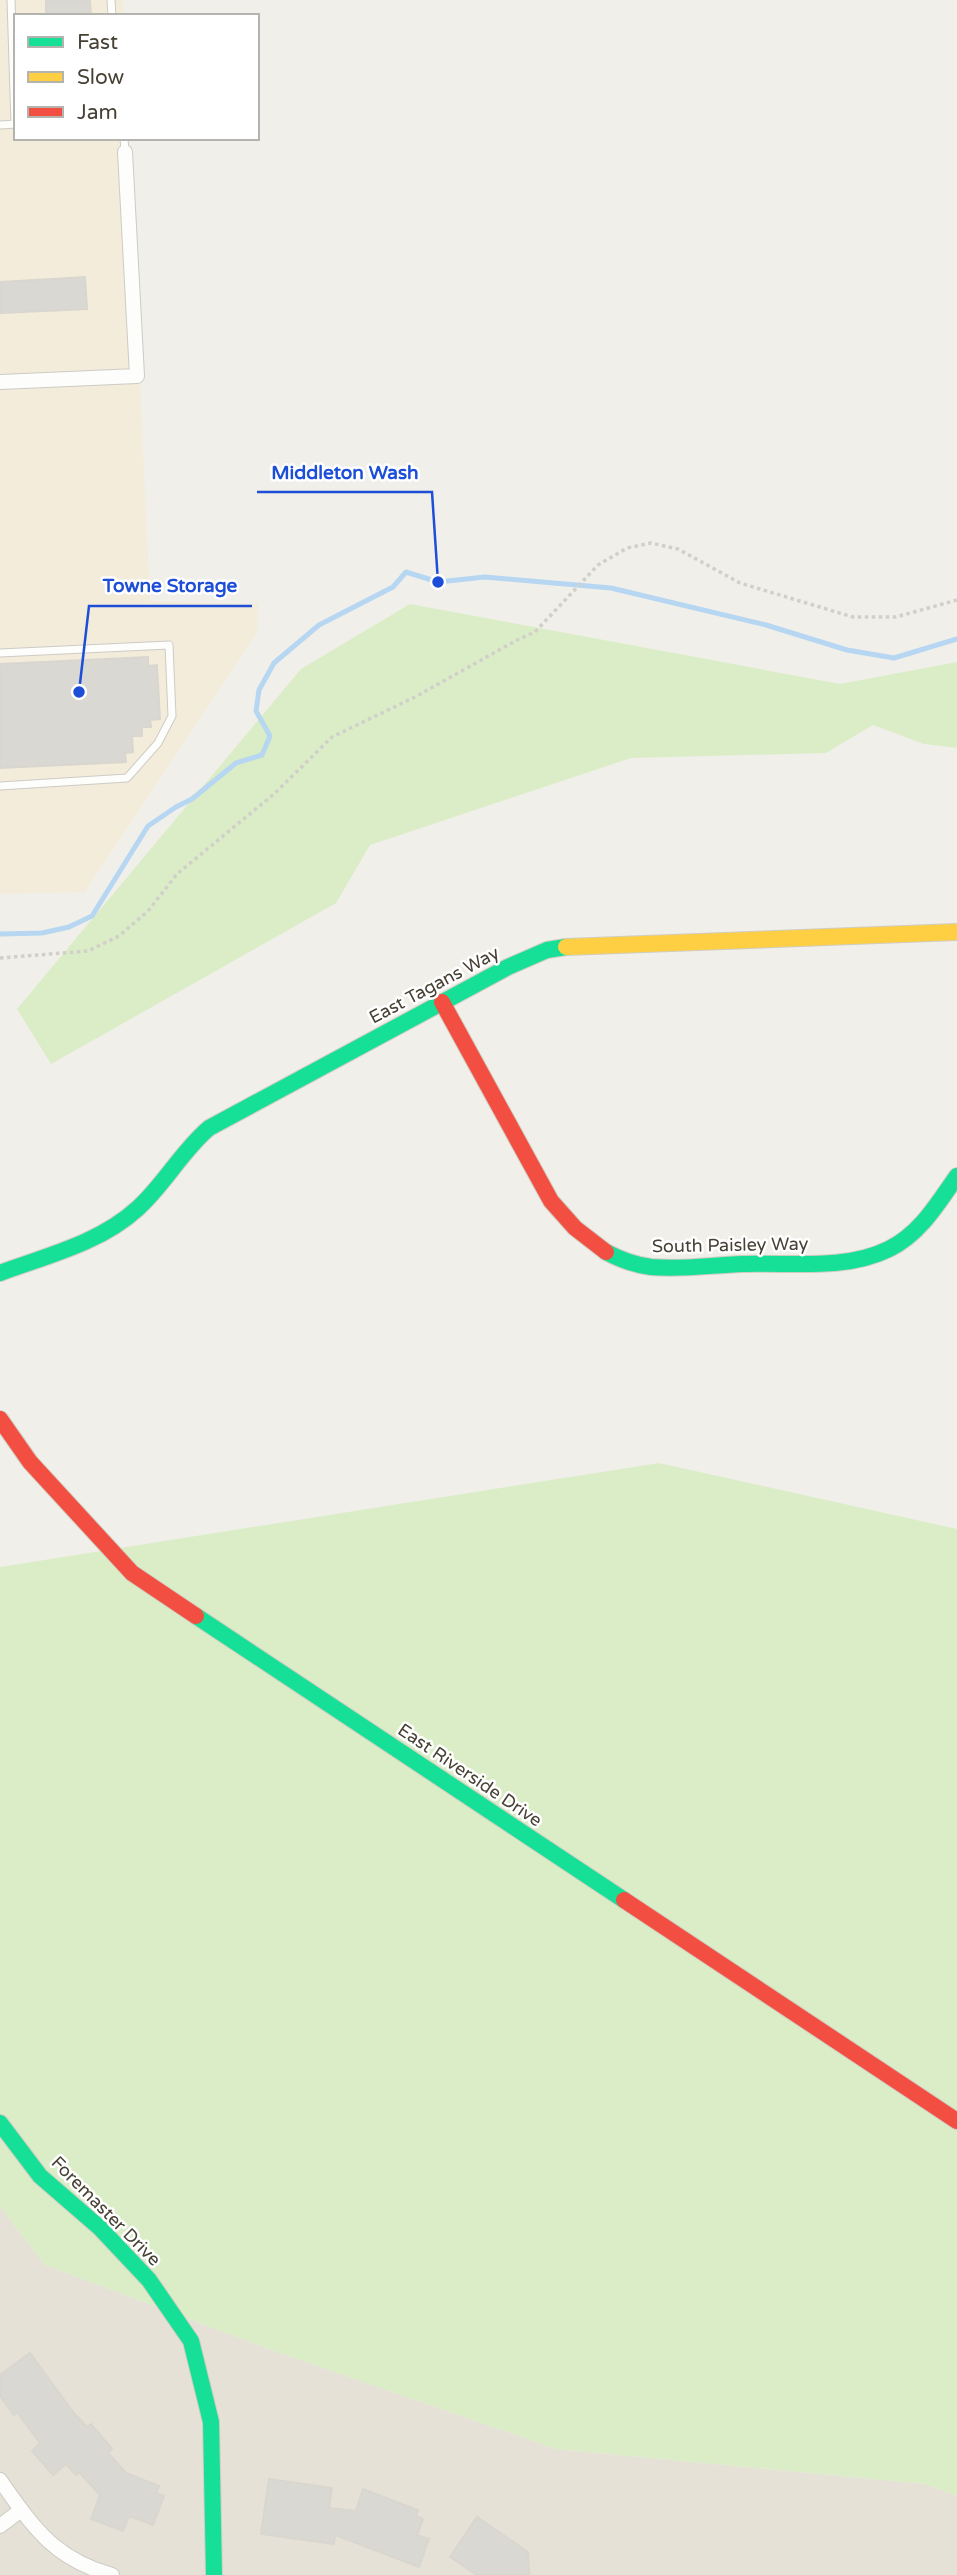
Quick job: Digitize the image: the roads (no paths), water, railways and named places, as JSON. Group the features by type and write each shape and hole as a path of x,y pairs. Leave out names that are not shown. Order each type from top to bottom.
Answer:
{"street":[{"path":"0,382 137,376 124,145"},
{"name":"East Tagans Way","path":"0,1273 81,1241 118,1223 135,1212 192,1141 209,1128 528,957 565,946 957,932"},
{"name":"South Paisley Way","path":"442,1002 551,1201 564,1218 592,1243 624,1260 657,1267 833,1262 868,1257 908,1237 936,1207 957,1175"},
{"name":"East Riverside Drive","path":"0,1419 30,1462 132,1573 957,2121"},
{"name":"Foremaster Drive","path":"0,2123 40,2176 100,2228 149,2280 191,2341 211,2422 214,2575"},
{"path":"0,2480 51,2546 89,2569 112,2575"},
{"path":"0,2526 21,2510"}],"lane":[{"path":"11,0 14,93"},
{"path":"0,653 169,645 172,716 158,743 127,778 0,786"}],"waterway":[{"path":"0,934 42,933 69,927 92,916 148,826 192,799 236,763 262,755 270,736 256,711 259,690 274,663 319,625 393,587 406,572 438,582 485,577 611,588 766,625 847,650 894,658 957,639"}],"place":[{"name":"Middleton Wash","path":"438,582"},
{"name":"Towne Storage","path":"79,692"}]}
